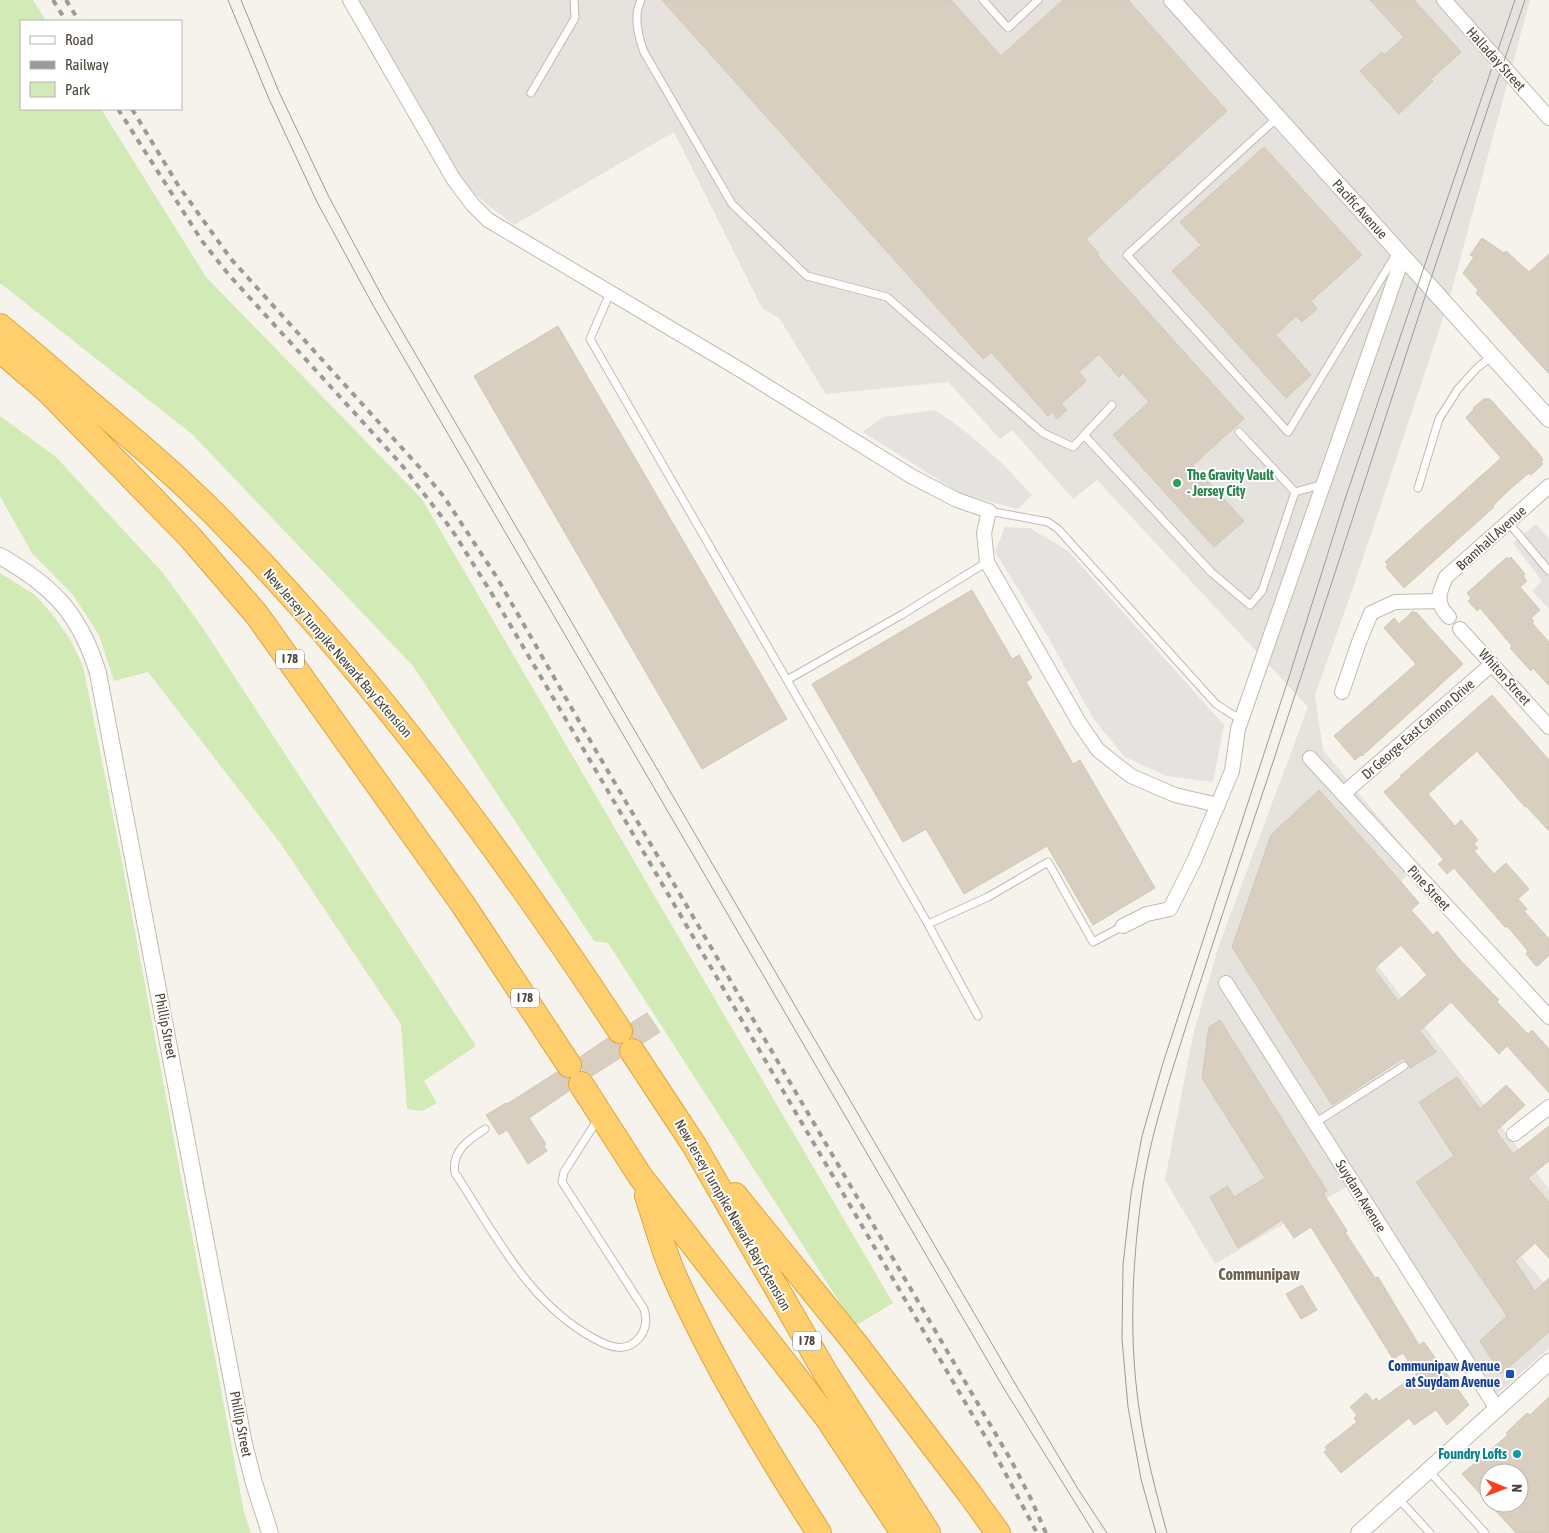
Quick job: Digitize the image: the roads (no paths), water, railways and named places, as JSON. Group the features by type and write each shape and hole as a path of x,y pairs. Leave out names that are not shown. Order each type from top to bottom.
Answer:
{"highway":[{"path":"0,313 81,395"},
{"name":"New Jersey Turnpike Newark Bay Extension","path":"0,326 156,458 227,527 294,599 354,668 420,749 509,868 620,1031"},
{"name":"I 78","path":"0,350 51,394 76,428 138,483 220,571 279,643 462,903 640,1176 817,1404 847,1446 903,1533"},
{"path":"0,370 76,428"},
{"name":"New Jersey Turnpike Newark Bay Extension","path":"632,1050 694,1145 825,1372 928,1533"},
{"path":"694,1145 855,1343 998,1533"},
{"path":"640,1176 673,1273 700,1331 738,1399 819,1533"}],"street":[{"path":"350,0 449,172 473,205 488,220 744,372 911,476 957,500 989,511 984,533 987,562 1080,724 1098,750 1131,776 1175,795 1218,805"},
{"name":"Pacific Avenue","path":"1172,0 1549,419"},
{"name":"Halladay Street","path":"1444,0 1549,118"},
{"path":"1123,926 1147,914 1170,910 1218,805 1232,771 1238,729 1324,484 1400,254"},
{"name":"Bramhall Avenue","path":"1440,597 1446,577 1549,486"},
{"name":"Phillip Street","path":"0,556 37,580 56,596 83,631 98,673 244,1444 270,1533"},
{"path":"1342,692 1371,613 1395,602 1440,597 1442,609 1449,617"},
{"name":"Whiton Street","path":"1460,629 1549,726"},
{"name":"Dr George East Cannon Drive","path":"1343,794 1492,664"},
{"name":"Pine Street","path":"1310,758 1549,1017"},
{"name":"Suydam Avenue","path":"1226,983 1497,1409"},
{"path":"1514,1134 1549,1107"},
{"path":"1359,1533 1549,1362"}],"lane":[{"path":"531,93 575,18 574,0"},
{"path":"641,0 637,20 638,36 644,52 732,204 806,276 887,297 1043,433 1073,446 1112,405"},
{"path":"983,0 1008,28 1038,0"},
{"path":"1278,118 1127,256 1288,432 1400,254"},
{"path":"610,293 590,339 928,924 978,1016"},
{"path":"1418,488 1439,419 1458,389 1477,368 1492,356"},
{"path":"1239,432 1295,492"},
{"path":"1084,434 1211,572 1250,605 1262,591 1295,492"},
{"path":"1295,492 1324,484"},
{"path":"989,511 1048,522 1058,529 1216,704 1241,720"},
{"path":"1508,522 1549,571"},
{"path":"787,680 902,614 987,562"},
{"path":"928,924 988,897 1048,862 1093,942 1123,926"},
{"path":"1315,1123 1404,1066"},
{"path":"485,1130 459,1150 454,1166 455,1173 510,1258 535,1292 572,1326 607,1346 620,1348 633,1344 642,1334 646,1321 644,1309 562,1182 564,1172 601,1115"},
{"path":"1428,1470 1485,1533"},
{"path":"1398,1498 1430,1533"}],"tram line":[{"path":"228,0 269,99 317,202 374,307 1003,1387 1094,1533"},
{"path":"241,0 279,92 329,197 384,300 1013,1380 1078,1489 1107,1533"},
{"path":"1156,1533 1141,1479 1128,1407 1122,1339 1123,1265 1131,1194 1142,1136 1163,1063 1345,499 1515,0"},
{"path":"1167,1533 1144,1440 1134,1356 1135,1251 1149,1153 1168,1083 1210,951 1429,285 1525,0"}],"railway":[{"path":"53,0 65,20"},
{"path":"66,0 78,20"},
{"path":"119,110 202,241 229,275 401,464 452,530 581,745 993,1450 1037,1533"},
{"path":"133,110 178,185 231,259 421,469 444,497 496,576 595,749 1012,1462 1046,1533"}],"place":[{"name":"The Gravity Vault - Jersey City","path":"1177,483"},
{"name":"Communipaw Avenue at Suydam Avenue","path":"1510,1374"},
{"name":"Foundry Lofts","path":"1517,1454"}],"district":[{"name":"Communipaw","path":"1259,1274"}]}
